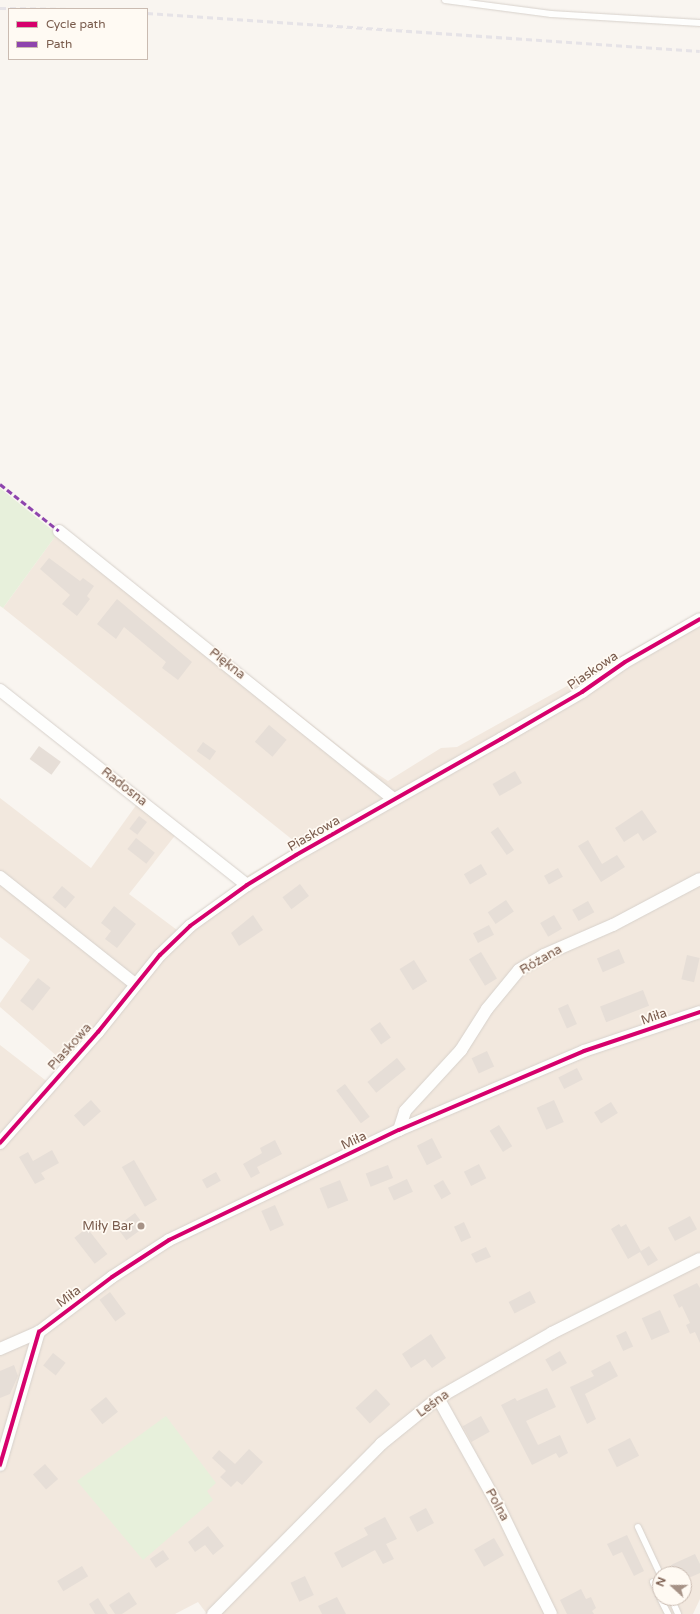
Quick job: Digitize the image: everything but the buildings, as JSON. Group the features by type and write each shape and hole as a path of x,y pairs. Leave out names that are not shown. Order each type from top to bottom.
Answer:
{"street":[{"name":"Piękna","path":"59,531 394,799"},
{"name":"Piaskowa","path":"0,1143 98,1032 135,984 190,926 247,885 575,696 625,662 700,619"},
{"name":"Radosna","path":"0,690 247,885"},
{"path":"0,877 135,984"},
{"name":"Różana","path":"399,1130 405,1111 461,1050 487,1009 519,970 544,955 613,925 700,880"},
{"name":"Miła","path":"0,1348 39,1332 112,1277 169,1240 399,1130 584,1052 700,1012"},
{"name":"Leśna","path":"213,1614 381,1444 438,1398 552,1333 700,1259"},
{"path":"0,1465 39,1332"},
{"name":"Polna","path":"438,1398 499,1507 551,1614"}],"lane":[{"path":"446,0 551,14 700,23"},
{"path":"638,1527 656,1566"}],"shaded area":[{"path":"62,527 358,761 388,781 441,748 457,747 700,612 700,1599 693,1614 207,1614 198,1602 175,1614 0,1614 0,1045 49,1083 65,1063 0,1007 0,1003 30,960 0,937 0,798 91,868 137,804 177,833 129,894 177,930 250,874 299,845 3,608"}],"green space":[{"path":"0,488 57,534 3,608 0,606"},
{"path":"166,1416 216,1483 207,1491 213,1500 143,1560 77,1481"}],"railway":[{"path":"0,8 8,8"},
{"path":"148,13 700,51"}],"marked path":[{"path":"0,484 59,531"}],"cycle path":[{"path":"0,1143 98,1032 160,955 190,926 247,885 296,855 582,692 625,662 700,619"},
{"path":"0,1465 39,1332 112,1277 169,1240 399,1130 584,1051 700,1012"}],"place":[{"name":"Miły Bar","path":"141,1226"}]}
